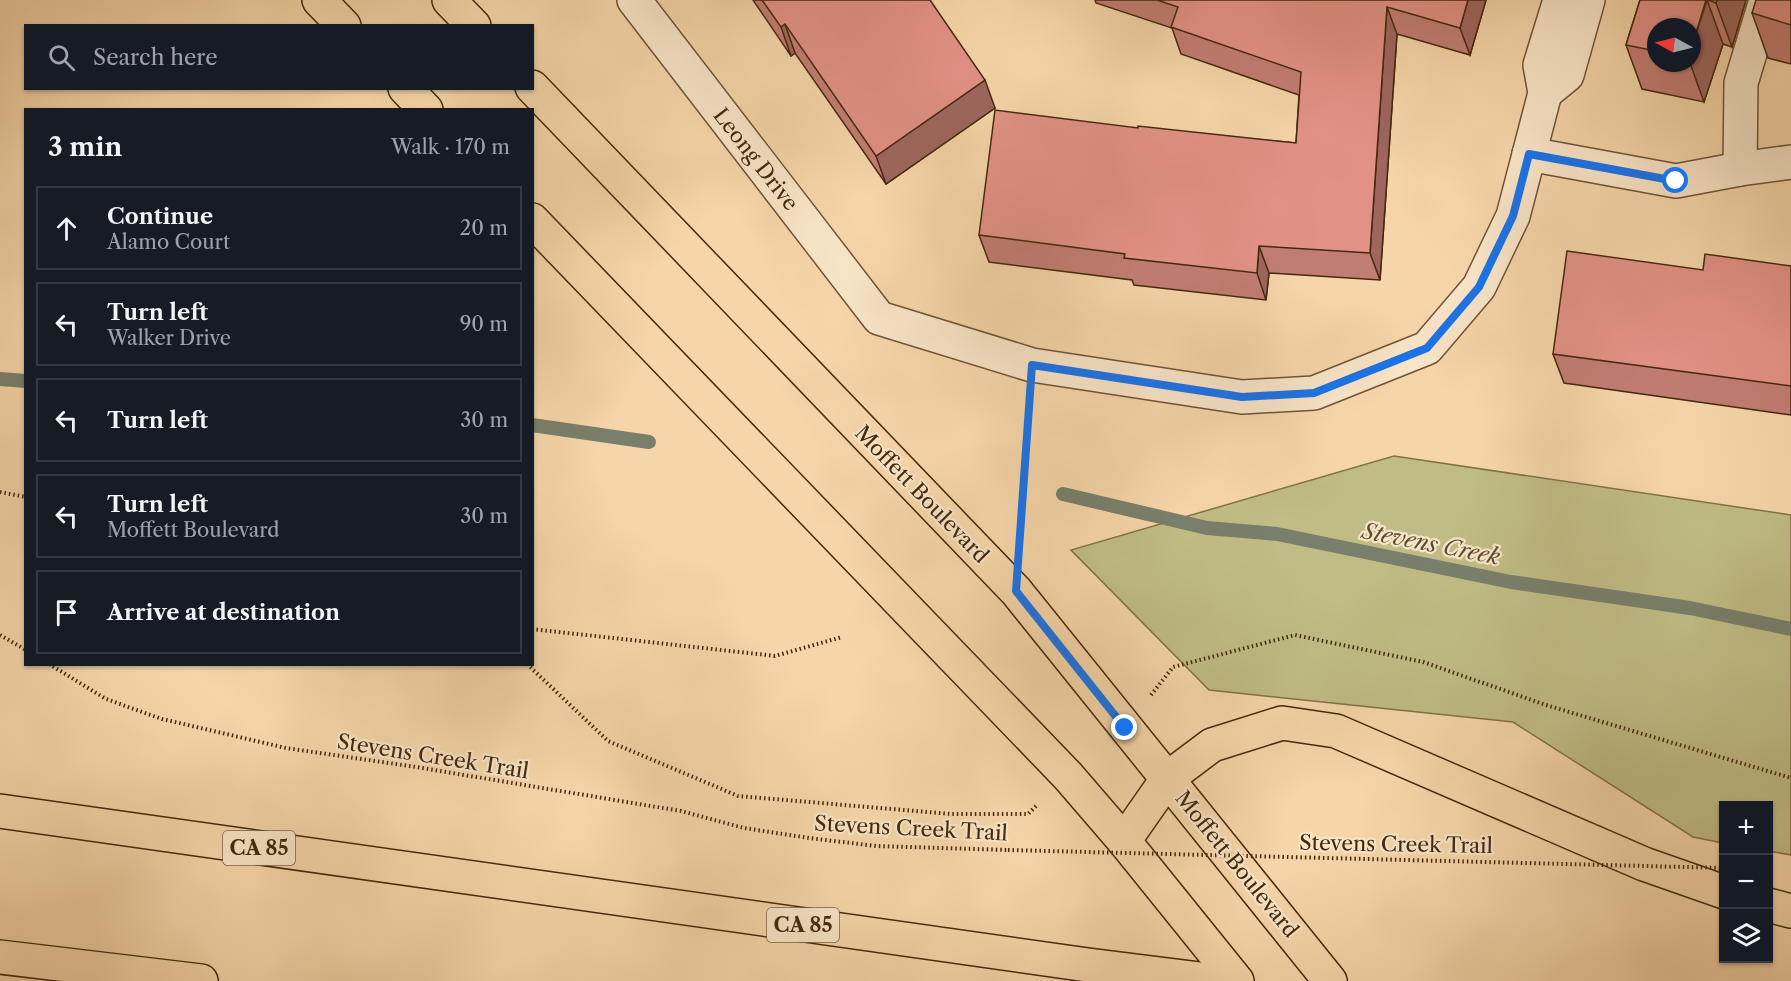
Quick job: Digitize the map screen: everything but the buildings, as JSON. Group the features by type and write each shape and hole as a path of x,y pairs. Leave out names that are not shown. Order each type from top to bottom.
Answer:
{"main road":[{"path":"319,0 342,24"},
{"path":"450,0 472,24"},
{"name":"Moffett Boulevard","path":"534,89 1016,591 1330,981"},
{"path":"407,90 424,108"},
{"path":"534,222 1068,776 1124,841 1237,981"},
{"path":"1124,841 1168,778 1212,745 1282,723 1336,731 1644,864 1719,890"},
{"name":"CA 85","path":"0,811 1088,965 1216,981"},
{"path":"1773,906 1791,910"},
{"path":"0,957 201,981"}],"street":[{"name":"Leong Drive","path":"634,0 879,318 1032,365"},
{"path":"1032,365 1242,397 1314,393 1427,348 1479,287 1513,216 1545,93 1540,65 1560,0"},
{"path":"1545,93 1568,75 1588,0"},
{"path":"1740,169 1741,83 1766,0"},
{"path":"1529,154 1676,181 1791,162"}],"path":[{"path":"1016,591 1032,365"},
{"path":"0,492 24,497"},
{"path":"534,629 776,656 842,637"},
{"path":"0,635 24,649"},
{"name":"Stevens Creek Trail","path":"52,666 106,699 162,719 286,748 681,811 744,828 809,838 876,846 1719,868"}],"shaded area":[{"path":"1394,456 1791,515 1791,855 1773,852 1773,801 1719,801 1719,842 1693,837 1513,722 1209,690 1071,550"}],"waterway":[{"name":"Stevens Creek","path":"0,379 24,381"},
{"name":"Stevens Creek","path":"534,425 649,442"},
{"name":"Stevens Creek","path":"1063,494 1207,528 1277,534 1511,582 1690,608 1791,629"}],"route":[{"path":"1125,728 1016,591 1032,365 1242,397 1314,393 1427,348 1479,287 1513,216 1529,154 1676,181"}]}
